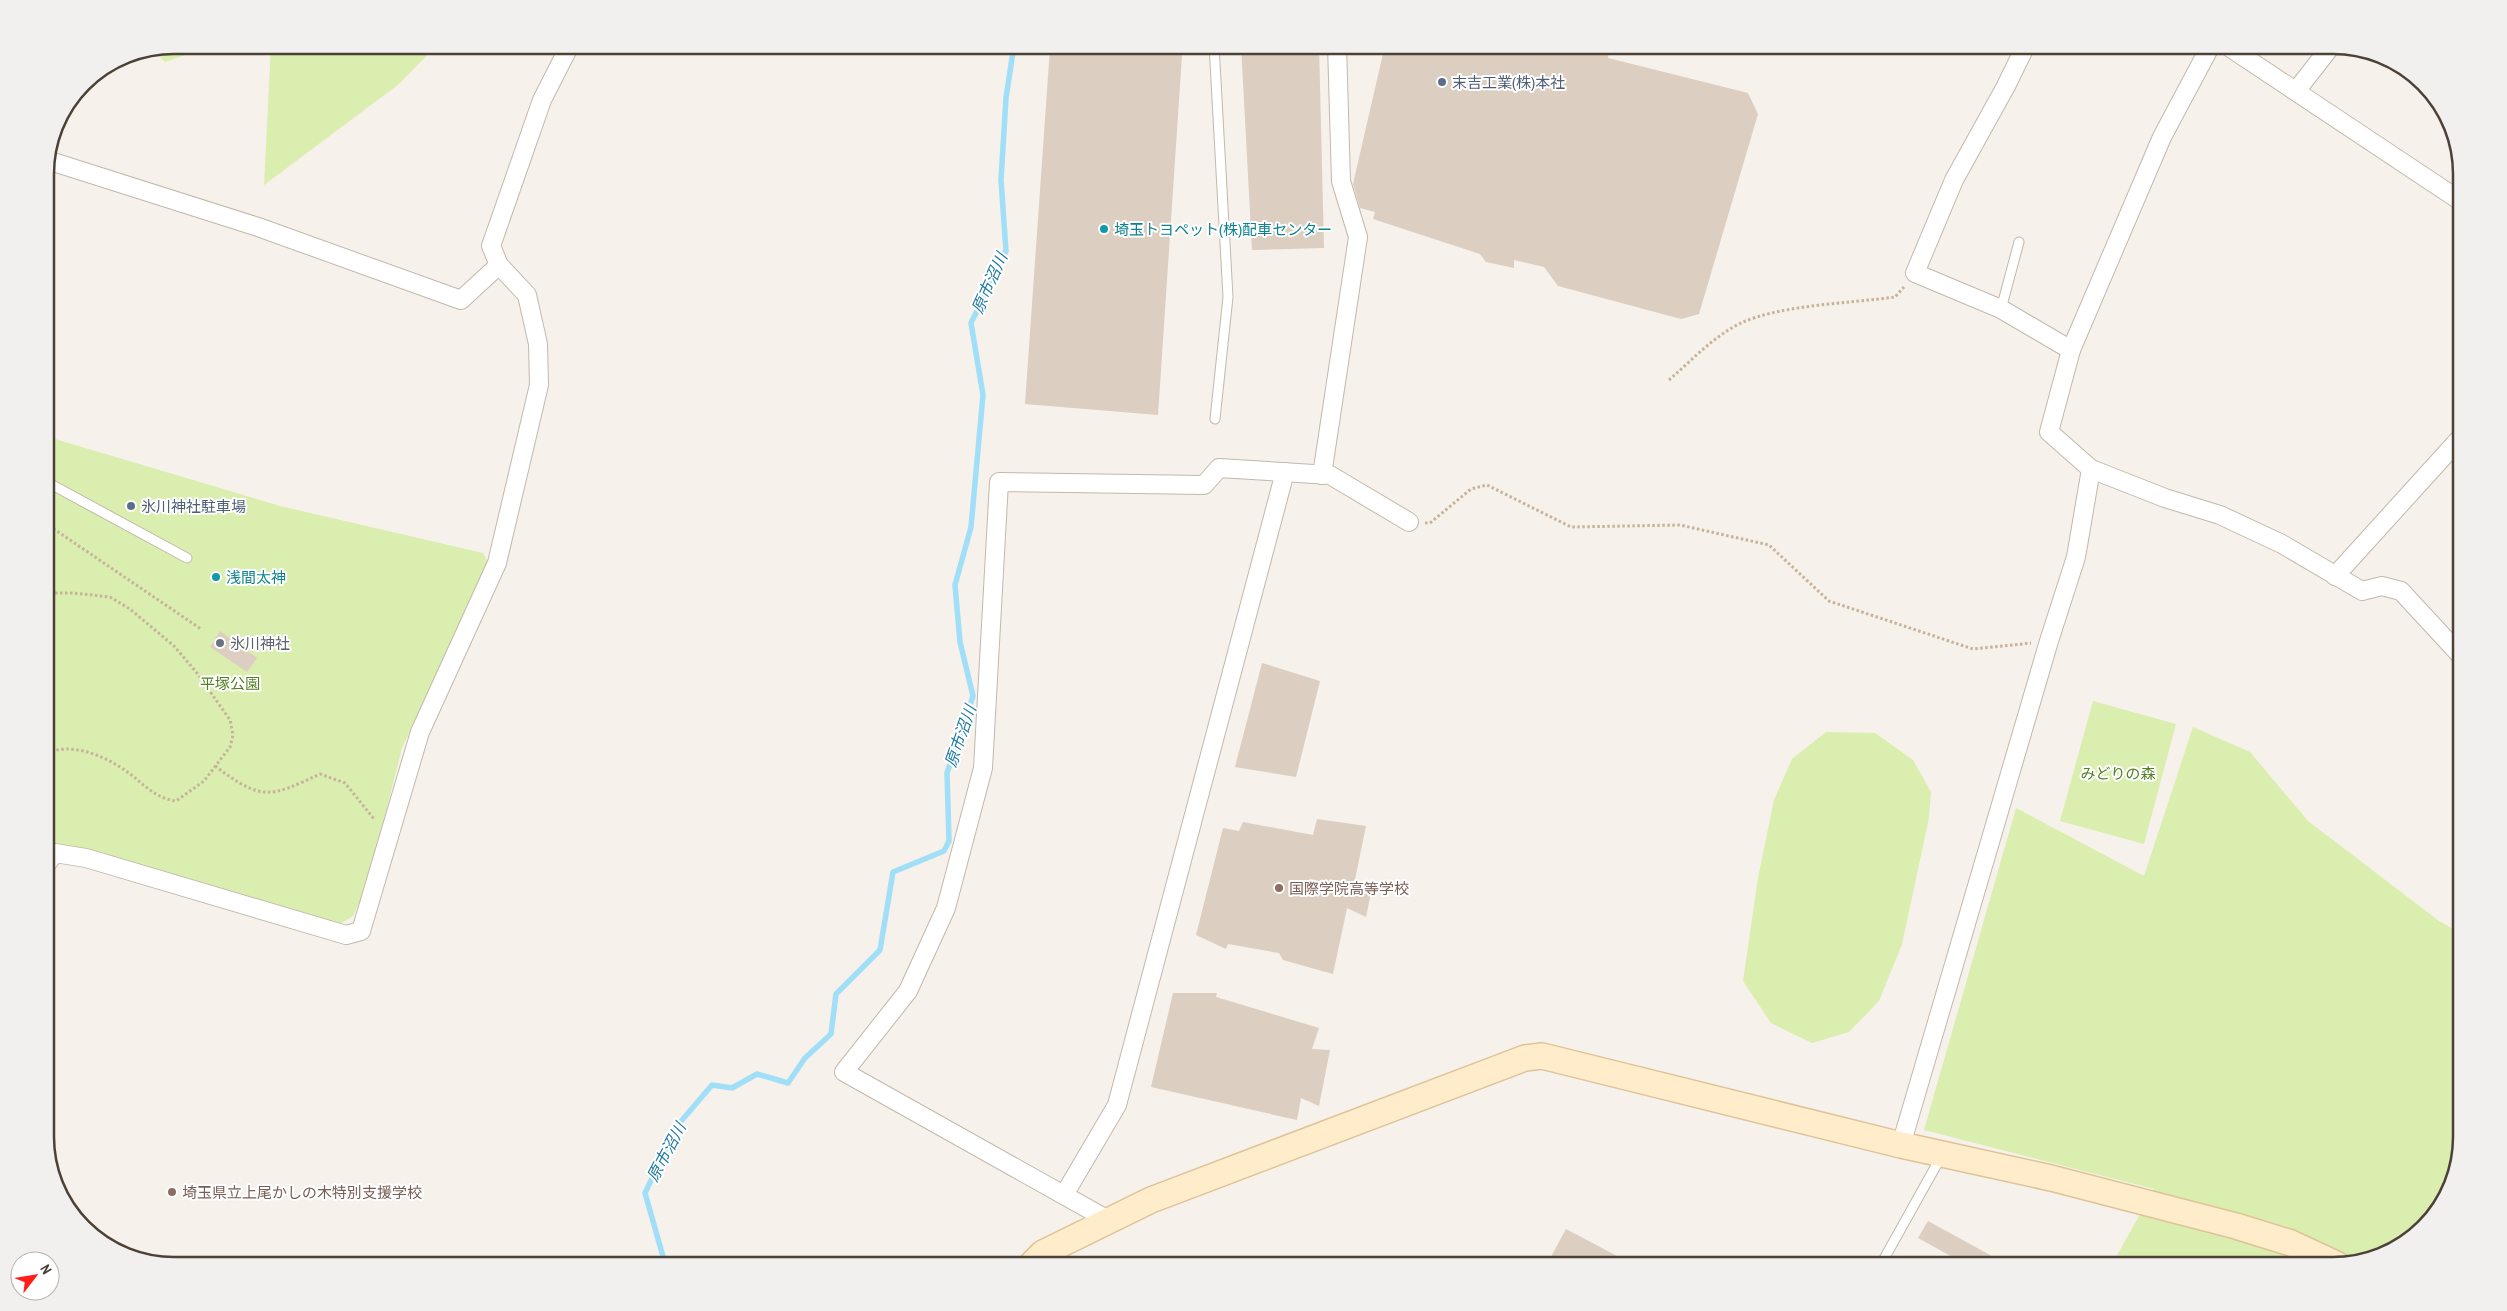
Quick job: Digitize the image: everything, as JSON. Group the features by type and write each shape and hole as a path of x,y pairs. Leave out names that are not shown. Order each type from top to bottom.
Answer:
{"street":[{"path":"54,854 86,858 346,935 361,931 420,732 497,563 539,385 538,344 527,295 499,265 491,246 542,100 565,54"},
{"path":"1322,475 1358,237 1342,181 1337,54"},
{"path":"2022,54 1954,180 1916,273 2000,309 2071,350"},
{"path":"2206,54 2162,137 2071,350 2049,432 2091,469 2165,498 2220,515 2282,544 2362,591 2382,586 2401,591 2453,647"},
{"path":"2240,54 2453,196"},
{"path":"2296,91 2325,54"},
{"path":"54,162 258,228 461,300 499,265"},
{"path":"2335,576 2453,446"},
{"path":"1110,1221 844,1072 908,991 946,908 981,778 984,758 999,482 1204,485 1219,468 1330,475 1410,522"},
{"path":"1901,1145 2049,641 2076,557 2091,469"},
{"path":"1064,1195 1117,1105 1285,472"},
{"path":"1039,1257 1043,1253 1151,1200 1525,1058 1542,1056 1901,1145 2051,1178 2236,1226 2290,1243 2321,1257"}],"lane":[{"path":"1214,54 1228,297 1215,419"},
{"path":"2000,309 2019,242"},
{"path":"54,486 186,558"},
{"path":"1885,1257 1943,1154"}],"path":[{"path":"1669,380 1717,339 1741,324 1769,313 1896,297 1916,273"},
{"path":"1410,522 1430,523 1472,488 1486,485 1571,527 1680,525 1769,545 1829,601 1973,649 2049,641"},
{"path":"54,529 201,629"},
{"path":"54,592 110,597 130,609 174,646 197,673 230,720 233,735 230,748 216,766 194,790 176,801 162,800 120,767 97,755 72,749 54,751"},
{"path":"216,766 239,784 261,792 282,792 320,774 345,783 366,806 388,840"}],"green space":[{"path":"189,54 165,62 158,55"},
{"path":"271,54 428,54 399,84 264,185"},
{"name":"平塚公園","path":"54,439 280,506 483,553 489,564 402,748 367,887 353,916 340,924 238,893 54,844"},
{"name":"みどりの森","path":"2093,701 2176,724 2144,844 2060,821"},
{"path":"2193,727 2250,752 2308,821 2439,921 2453,929 2453,1145 2451,1160 2447,1176 2433,1204 2400,1237 2379,1248 2349,1256 2116,1257 2154,1189 1924,1130 2016,808 2144,876"},
{"path":"1826,732 1875,733 1913,760 1931,792 1929,818 1902,944 1879,1001 1849,1032 1812,1043 1771,1023 1743,981 1758,878 1774,800 1792,759"}],"building":[{"name":"埼玉トヨペット(株)配車センター","path":"1050,54 1182,55 1158,415 1025,404"},
{"path":"1241,54 1319,54 1324,248 1252,250"},
{"path":"1383,54 1609,54 1608,58 1748,93 1758,114 1699,314 1681,319 1558,286 1544,267 1514,260 1514,268 1486,262 1480,254 1373,219 1375,212 1360,208 1353,184"},
{"path":"220,631 257,658 247,672 210,647"},
{"path":"1262,663 1320,681 1296,777 1235,767"},
{"path":"1317,819 1366,826 1353,889 1371,892 1366,917 1347,908 1333,974 1283,960 1279,953 1228,944 1226,949 1196,935 1223,828 1239,831 1243,822 1313,835"},
{"path":"1173,993 1217,993 1216,997 1319,1028 1312,1049 1330,1050 1319,1106 1301,1098 1297,1120 1151,1087"},
{"path":"1928,1221 1994,1257 1953,1257 1918,1238"},
{"path":"1566,1229 1619,1257 1551,1257"}],"waterway":[{"name":"原市沼川","path":"663,1257 645,1193 677,1126 712,1085 732,1088 757,1074 788,1083 805,1058 831,1034 836,994 880,950 893,872 944,851 949,841 947,773 973,696 960,642 955,585 971,527 983,395 971,323 1006,251 1001,180 1006,98 1013,54"}],"place":[{"name":"末吉工業(株)本社","path":"1442,82"},
{"name":"埼玉トヨペット(株)配車センター","path":"1104,229"},
{"name":"氷川神社駐車場","path":"131,506"},
{"name":"浅間太神","path":"216,577"},
{"name":"氷川神社","path":"220,643"},
{"name":"国際学院高等学校","path":"1279,888"},
{"name":"埼玉県立上尾かしの木特別支援学校","path":"172,1192"}]}
